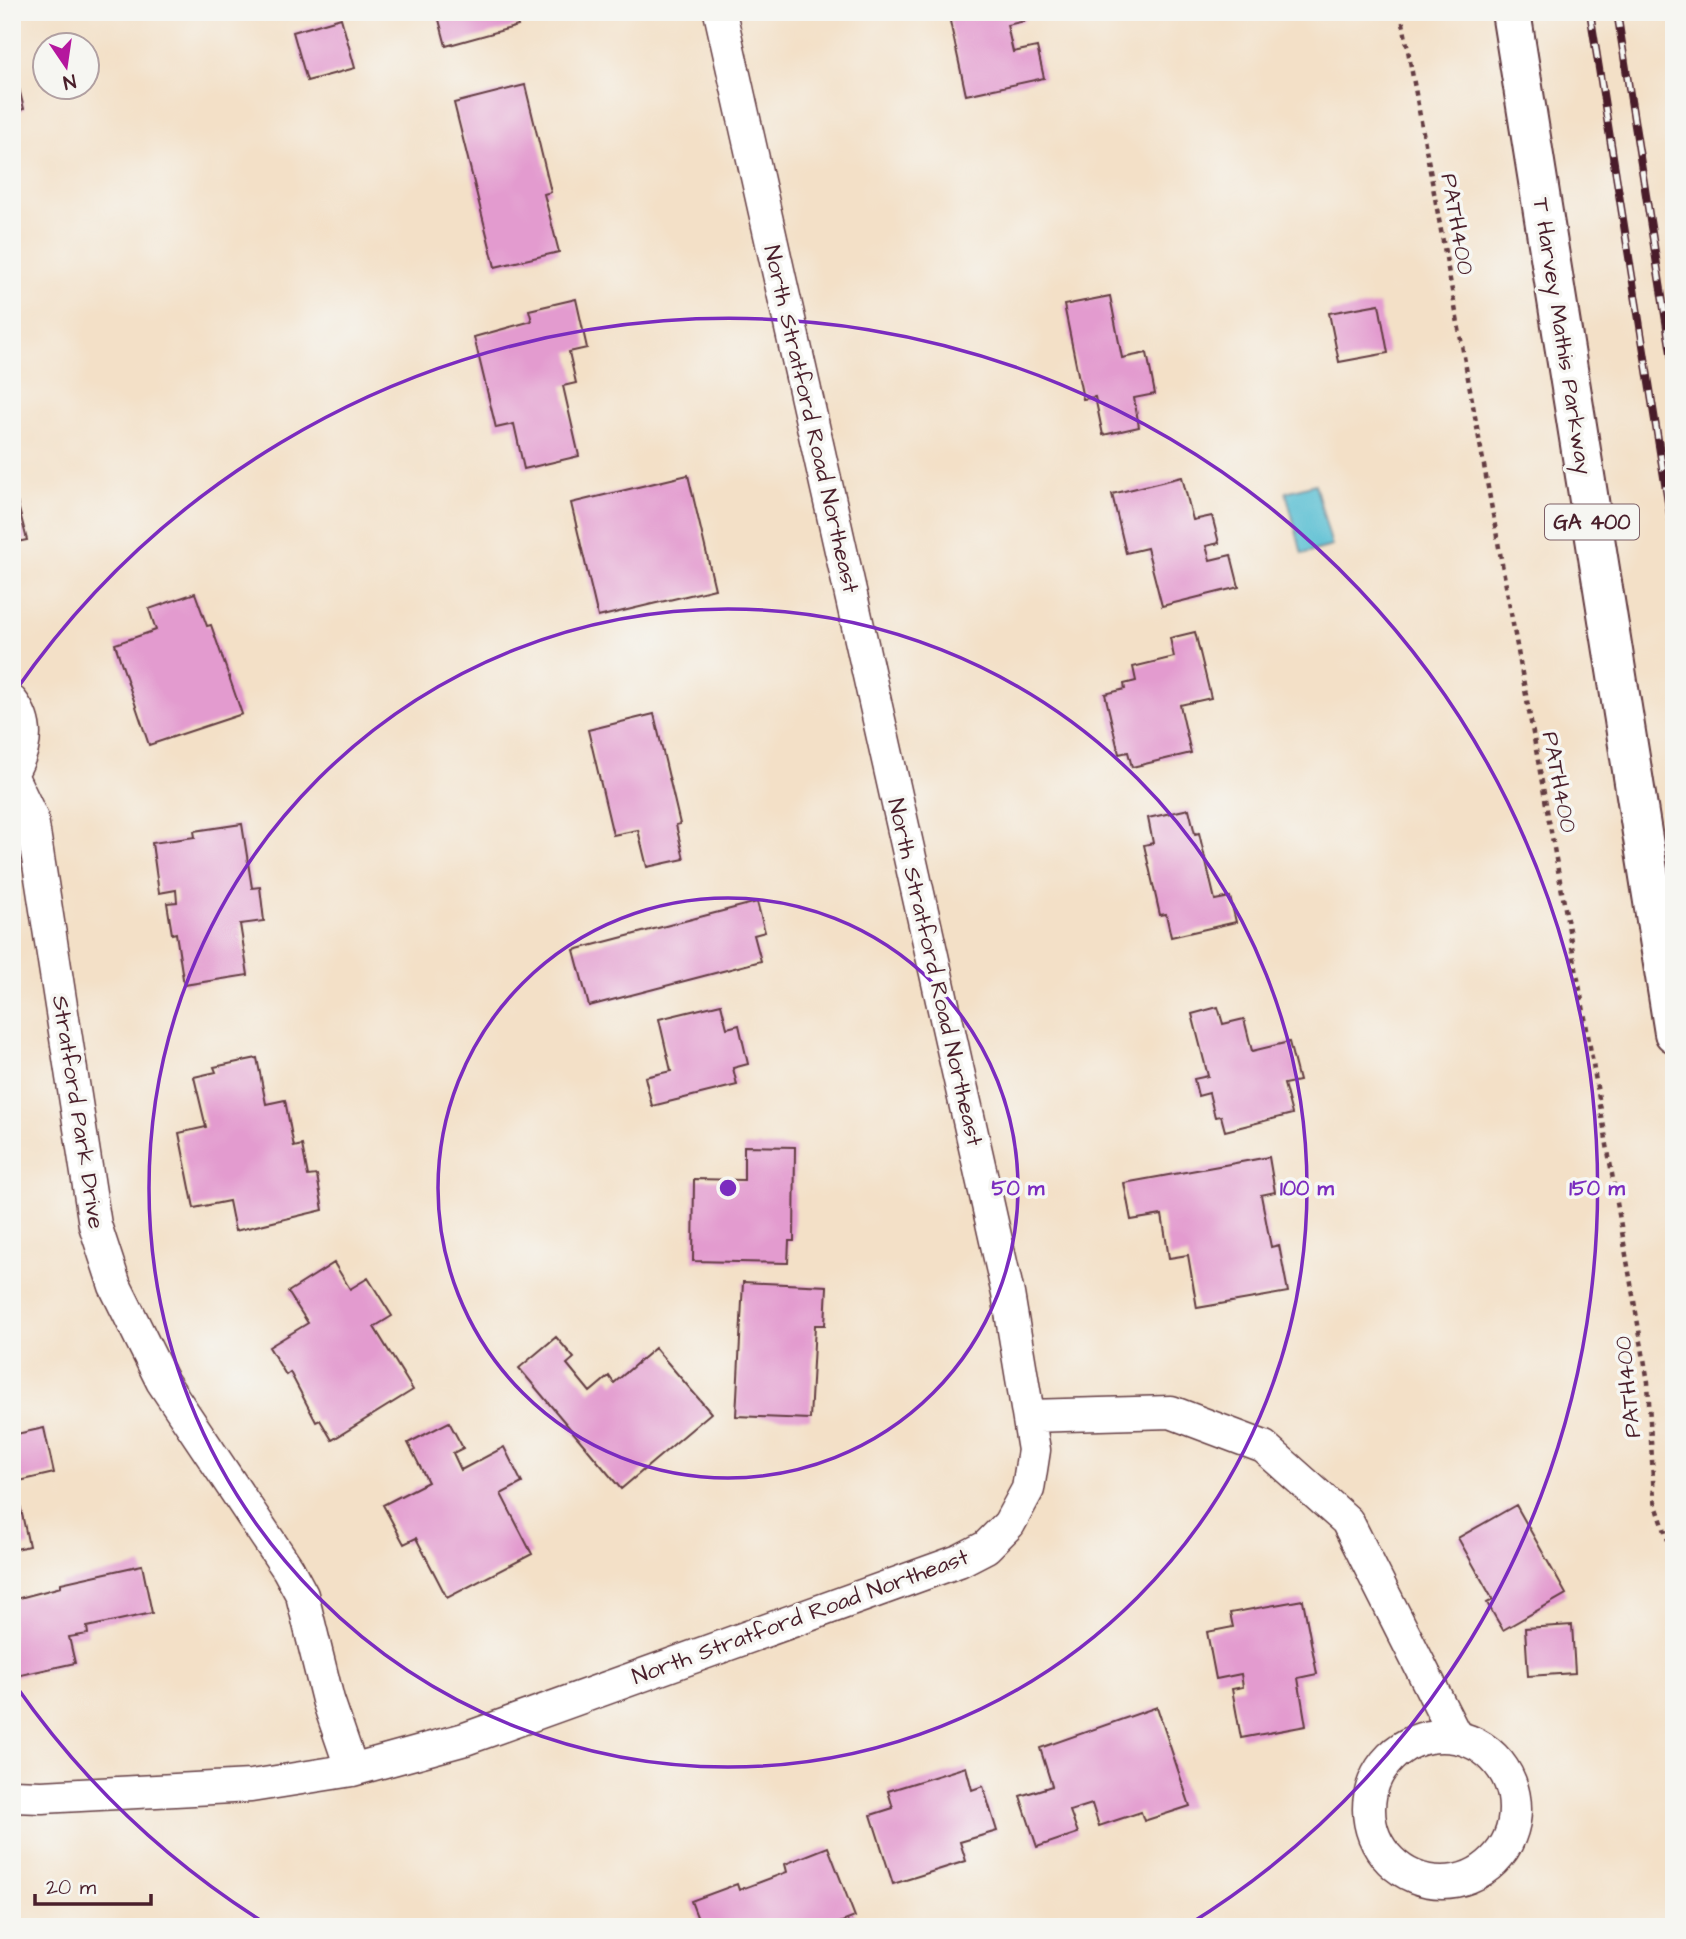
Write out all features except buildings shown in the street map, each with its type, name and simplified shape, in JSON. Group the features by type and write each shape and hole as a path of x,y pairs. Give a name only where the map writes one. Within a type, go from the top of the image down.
{"highway":[{"name":"T Harvey Mathis Parkway","path":"1511,12 1674,1033"}],"street":[{"name":"North Stratford Road Northeast","path":"12,1796 42,1797 251,1786 352,1770 465,1739 959,1561 986,1547 1009,1524 1028,1489 1034,1450 1008,1294 720,12"},
{"name":"Stratford Park Drive","path":"12,702 20,712 25,733 22,755 12,774 32,819 95,1226 115,1286 162,1381 288,1569 302,1595 328,1700 352,1770"},
{"path":"1029,1416 1171,1412 1264,1447 1347,1521 1456,1737 1479,1745 1498,1761 1511,1783 1516,1807 1513,1832 1502,1853 1483,1871 1460,1881 1435,1883 1411,1876 1391,1863 1377,1845 1369,1822 1369,1798 1376,1776 1390,1756 1409,1743 1432,1736 1456,1737"}],"path":[{"name":"PATH400","path":"1401,12 1578,974 1646,1369 1654,1499 1674,1558"}],"water":[{"path":"1315,484 1332,546 1302,554 1286,492"}],"railway":[{"path":"1590,12 1674,540"},
{"path":"1617,12 1674,372"}]}
